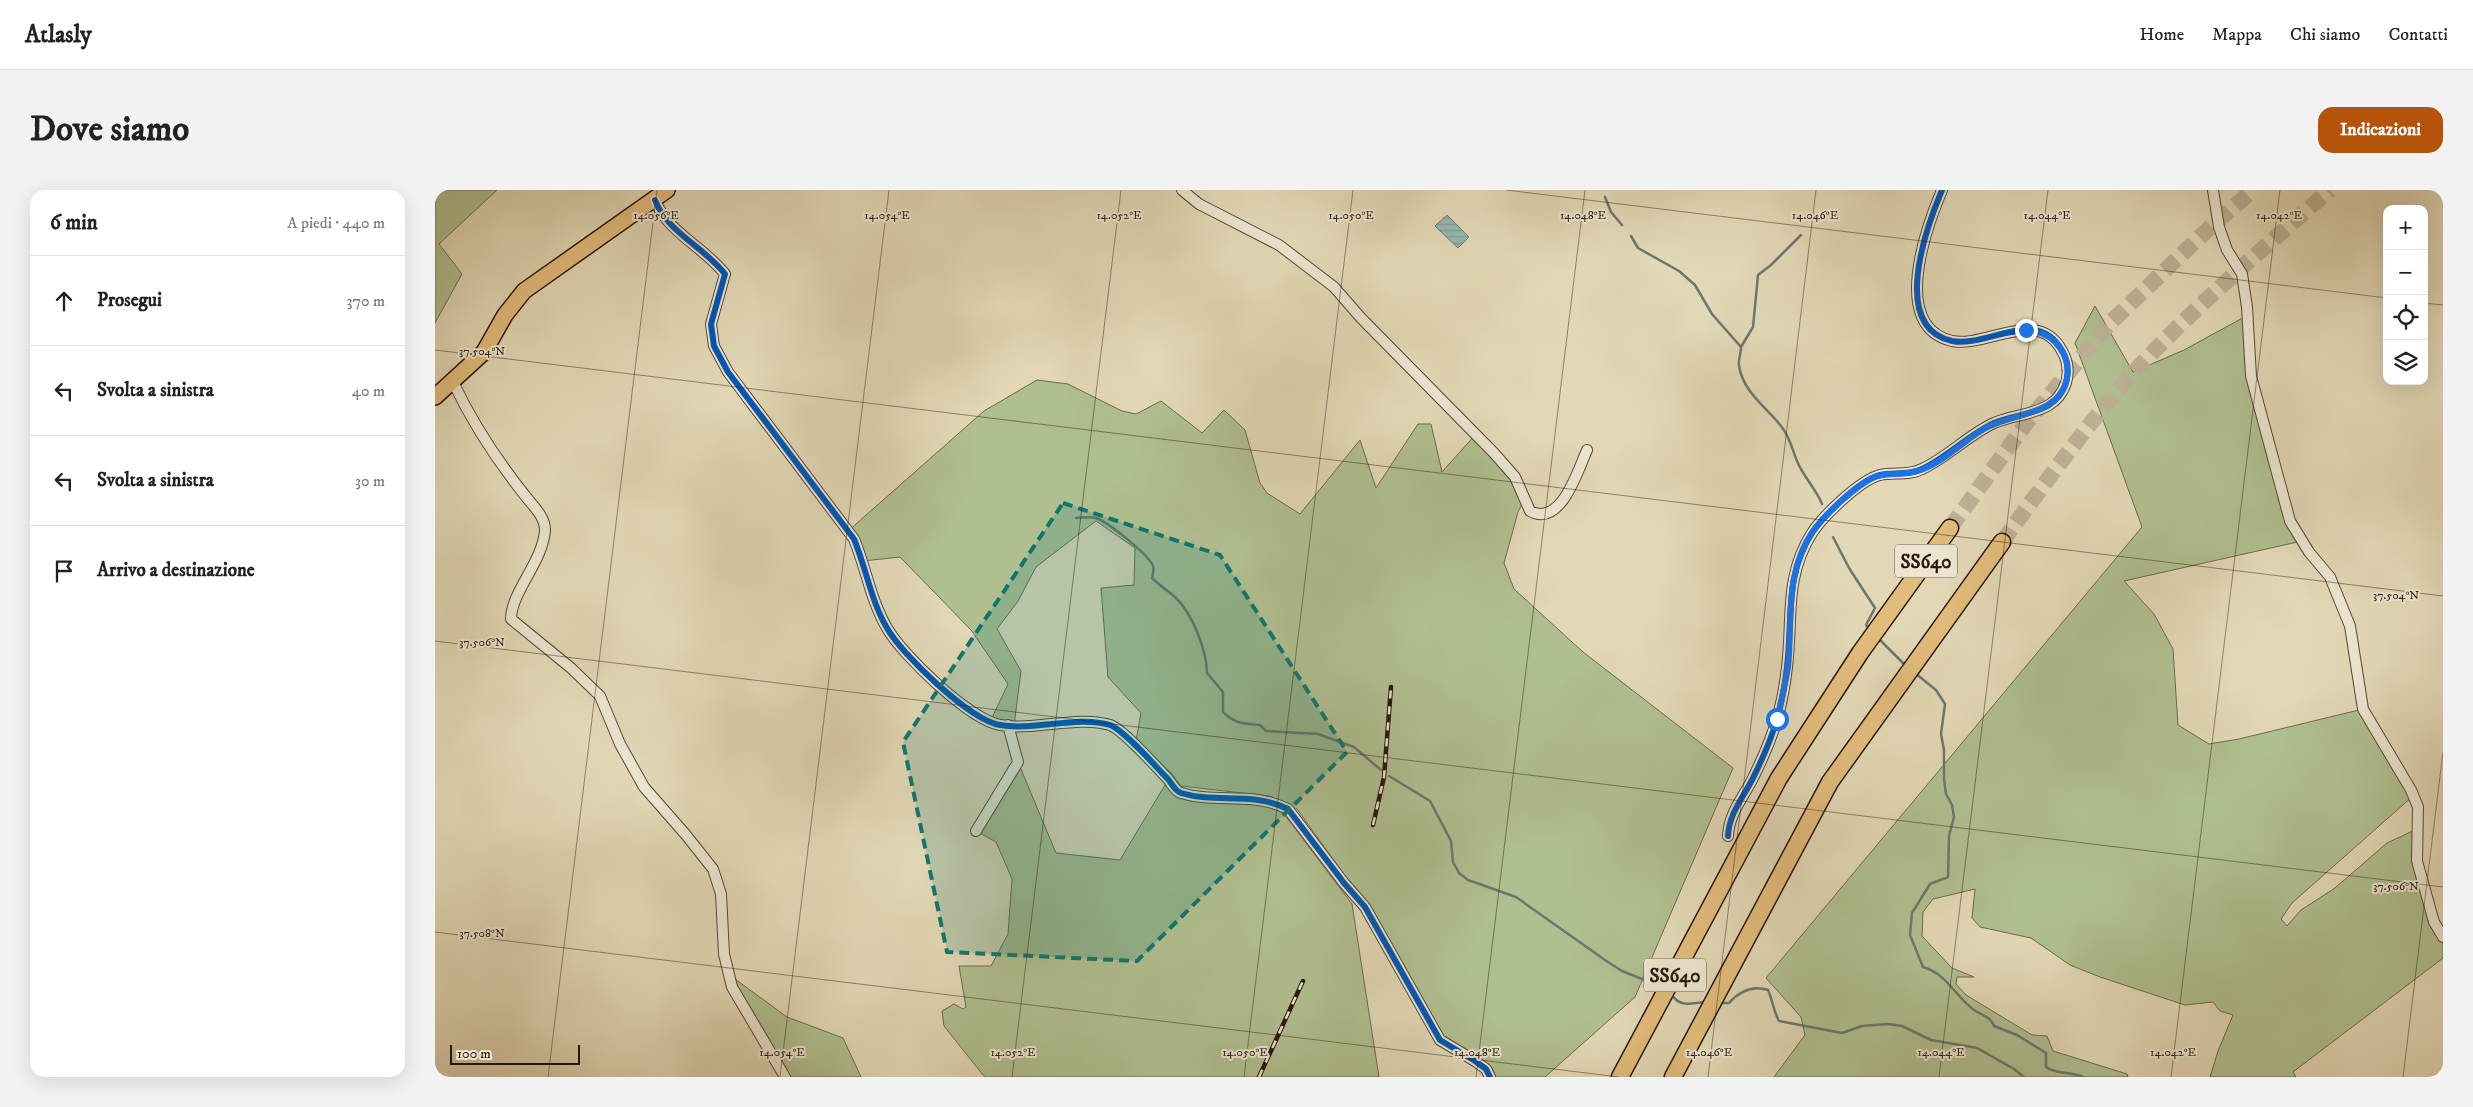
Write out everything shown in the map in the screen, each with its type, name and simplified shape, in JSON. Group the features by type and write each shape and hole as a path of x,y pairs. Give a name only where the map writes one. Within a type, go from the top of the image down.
{"highway":[{"name":"SS640","path":"1620,1077 1779,778 1860,652 1950,528"},
{"name":"SS640","path":"1673,1077 1830,782 1962,601 2002,542"}],"main road":[{"path":"435,398 485,352 505,315 524,291 667,190"}],"street":[{"path":"1182,190 1199,204 1279,245 1334,287 1361,318 1494,453 1515,477 1530,511 1545,513 1560,505 1587,450"},
{"path":"1728,836 1730,820 1764,755 1777,719 1788,666 1791,585 1799,559 1813,532 1831,512 1873,478 1919,471 1994,423 2045,407 2056,399 2066,384 2068,371 2063,352 2045,334 2033,330 2017,330 1976,340 1953,341 1932,330 1922,318 1916,296 1918,274 1942,190"},
{"path":"2213,190 2219,227 2224,242 2241,274 2247,307 2251,376 2290,521 2309,552 2330,577 2350,626 2363,709 2411,790 2417,807 2417,861 2434,922 2443,937"},
{"path":"655,200 664,219 715,261 725,274 711,324 714,346 728,372 854,539 887,629 912,659 961,705 982,719 1004,725 1040,727 1088,722 1111,726 1132,742 1178,792 1190,795 1257,798 1275,802 1288,809 1344,883 1365,907 1388,952 1440,1040 1486,1069 1490,1077"},
{"path":"453,382 467,413 503,468 541,516 545,530 531,574 511,609 511,619 571,668 600,696 620,744 644,787 713,869 721,894 724,954 732,987 785,1077"},
{"path":"976,831 1018,762 1004,725"}],"highlighted area":[{"path":"1063,503 1220,555 1347,752 1137,961 947,952 903,742"}],"green space":[{"path":"435,190 497,190 439,244 462,274 435,323"},
{"path":"2095,306 2133,372 2184,350 2248,315 2251,376 2277,475 2302,541 2124,581 2154,614 2173,649 2178,725 2209,744 2239,739 2363,709 2413,796 2292,903 2281,919 2287,926 2301,910 2335,888 2387,843 2417,829 2417,861 2443,937 2443,958 2293,1072 2296,1077 2210,1077 2218,1051 2233,1015 2220,1011 2213,1002 2185,1005 2100,977 2070,965 2031,938 1980,927 1972,918 1975,889 1933,899 1923,912 1922,936 1952,968 1974,977 1957,977 1956,984 1966,995 2032,1035 2047,1036 2053,1051 2127,1074 2128,1077 1774,1077 1805,1035 1801,1017 1766,978 2142,527 2075,343"},
{"path":"1037,380 1068,384 1122,411 1136,414 1161,401 1202,433 1224,410 1245,430 1260,483 1267,493 1300,514 1360,440 1376,488 1418,424 1431,424 1442,472 1476,434 1494,453 1524,500 1518,512 1504,563 1514,589 1583,652 1733,768 1635,997 1545,1077 1496,1077 1492,1068 1442,1035 1402,963 1392,949 1373,910 1343,873 1297,809 1269,796 1181,786 1171,773 1136,741 1141,713 1108,677 1101,588 1134,585 1135,548 1096,521 1036,567 1018,601 997,629 1021,671 1014,726 990,722 1008,684 971,630 900,557 863,561 848,531 984,411"},
{"path":"1018,762 1056,853 1120,860 1165,785 1178,795 1271,806 1284,814 1352,904 1379,1077 986,1077 983,1075 944,1026 942,1011 954,1004 963,1009 966,1007 959,966 991,966 1008,934 1012,879 996,842 976,831"},
{"path":"728,974 787,1017 843,1038 861,1077 785,1077"}],"water":[{"path":"1447,215 1469,237 1458,248 1435,226"}],"waterway":[{"path":"1605,197 1611,212 1622,225"},
{"path":"1741,347 1753,327 1758,275 1771,265 1801,235"},
{"path":"1631,236 1638,248 1679,271 1695,285 1712,314 1741,347 1739,366 1745,384 1784,430 1800,467 1822,504"},
{"path":"1076,518 1091,517 1102,521 1127,539 1150,561 1153,566 1152,578 1182,605 1198,633 1207,673 1223,692 1223,712 1240,723 1260,725 1266,731 1318,734 1354,747 1381,770"},
{"path":"1833,537 1849,568 1875,608 1866,625 1870,630"},
{"path":"1879,639 1905,665"},
{"path":"1915,673 1936,690 1945,704 1941,734 1944,750 1944,779 1946,794 1952,805 1954,817 1949,836 1948,877 1930,884 1912,913 1910,935 1923,967 1945,980 1967,1004 1988,1018 1994,1026 2017,1035 2046,1053 2046,1067 2054,1071 2083,1077"},
{"path":"1389,776 1430,801 1451,841 1453,862 1459,873 1468,880 1516,897 1622,971 1662,987"},
{"path":"1720,1003 1729,1003 1737,995 1747,990 1757,988 1768,990 1779,1021 1842,1033 1862,1026 1888,1024 1902,1026 1931,1040 1977,1048 2014,1069 2024,1077"},
{"path":"1672,995 1679,1002 1683,1003 1707,1002"}],"tunnel":[{"path":"1950,528 2027,422 2110,323 2204,233 2253,190"},
{"path":"2002,542 2090,424 2148,357 2214,292 2330,190"}],"railway":[{"path":"1373,825 1384,777 1391,687"},
{"path":"1259,1077 1303,981"}],"cycle path":[{"path":"1728,836 1733,814 1759,765 1777,719 1782,700 1789,649 1793,582 1803,549 1817,526 1833,508 1872,478 1885,474 1907,473 1922,469 1994,423 2036,411 2049,405 2059,396 2066,383 2066,359 2052,338 2040,331 2026,330 1966,342 1952,341 1933,332 1922,317 1917,297 1918,274 1928,228 1942,190"},
{"path":"655,200 668,221 725,274 711,324 714,346 728,372 854,539 881,618 895,640 921,669 955,699 987,721 1013,726 1070,722 1098,722 1110,725 1131,741 1168,779 1175,789 1181,793 1208,798 1261,800 1288,809 1344,883 1365,907 1440,1040 1486,1069 1490,1077"}],"route":[{"path":"1777,719 1788,666 1791,585 1799,559 1813,532 1823,519 1873,478 1881,475 1908,474 1919,471 1994,423 2039,410 2051,404 2060,395 2066,384 2068,371 2066,358 2060,347 2051,338 2033,330 2026,330"}]}
